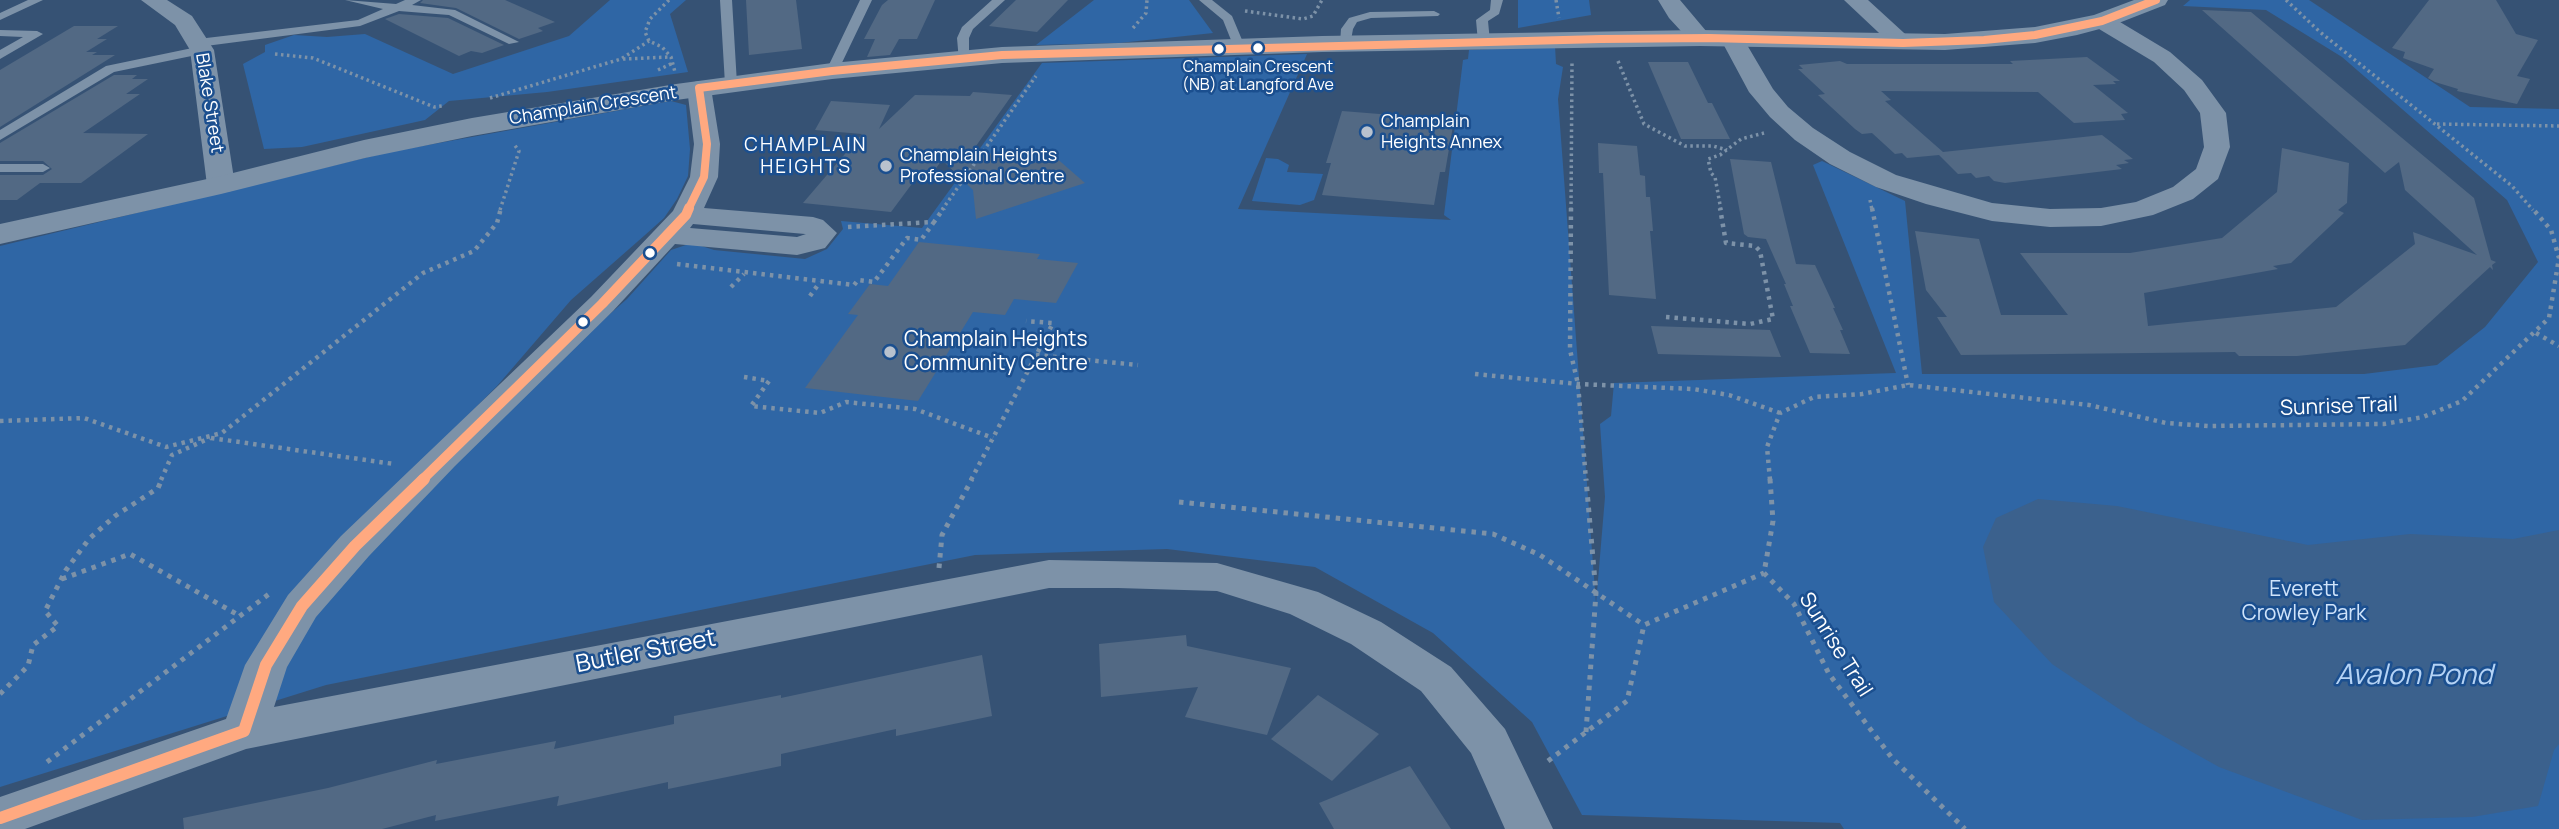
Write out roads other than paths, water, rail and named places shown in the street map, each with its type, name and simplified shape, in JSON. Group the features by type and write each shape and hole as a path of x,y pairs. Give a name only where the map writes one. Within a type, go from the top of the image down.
{"street":[{"name":"Blake Street","path":"152,0 184,21 200,46 221,185"},
{"path":"1669,0 1700,38"},
{"path":"1855,0 1903,43"},
{"name":"Champlain Crescent","path":"0,234 221,185 364,149 702,84 963,58 1239,47 1700,38 1903,43 2022,36 2102,21 2156,0"},
{"path":"1732,38 1762,92 1779,112 1804,134 1840,158 1886,181 1936,198 1992,212 2050,218 2101,217 2143,209 2182,193 2208,173 2217,147 2213,113 2193,85 2162,57 2102,21"},
{"path":"244,731 266,665 302,606 355,546 602,304 677,225 704,177 707,144 702,84"},
{"name":"Butler Street","path":"0,818 244,731 1049,575 1217,577 1304,603 1366,633 1436,679 1489,742 1529,829"}],"lane":[{"path":"0,17 37,0"},
{"path":"351,0 399,8 451,12 513,42"},
{"path":"0,136 110,69 200,46 360,23 415,0"},
{"path":"702,84 726,0"},
{"path":"832,71 866,0"},
{"path":"963,58 963,38 968,27 999,0"},
{"path":"1205,0 1228,18 1239,47"},
{"path":"1484,42 1482,20 1495,12 1497,0"},
{"path":"1346,44 1347,29 1353,20 1370,15 1434,14"},
{"path":"0,33 37,34 0,55"},
{"path":"0,168 43,168"}],"water":[{"name":"Avalon Pond","path":"2038,499 2117,506 2308,545 2410,534 2513,539 2559,530 2559,744 2554,750 2538,806 2472,817 2362,820 2219,767 2137,721 2052,664 1994,602 1983,547 1996,518"}],"place":[{"name":"Champlain Crescent (NB) at Langford Ave","path":"1258,48"},
{"name":"Champlain Heights Annex","path":"1367,132"},
{"name":"Champlain Heights Professional Centre","path":"886,166"},
{"name":"Champlain Heights Community Centre","path":"890,352"}],"district":[{"name":"CHAMPLAIN HEIGHTS","path":"806,157"}],"park label":[{"name":"Everett Crowley Park","path":"2304,602"}]}
